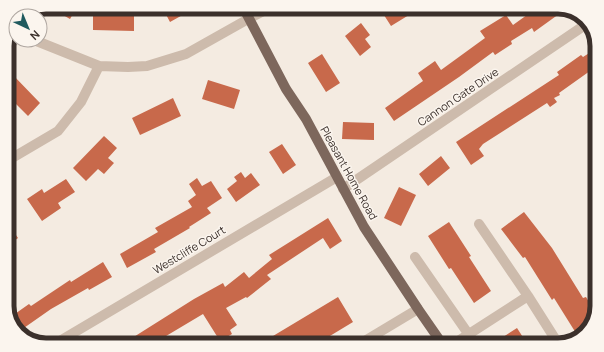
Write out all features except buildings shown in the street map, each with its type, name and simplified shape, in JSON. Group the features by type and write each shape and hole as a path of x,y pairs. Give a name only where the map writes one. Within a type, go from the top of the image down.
{"main road":[{"name":"Pleasant Home Road","path":"247,14 286,89 306,119 364,227 438,338"}],"street":[{"path":"48,46 99,66 147,66 186,54 258,14"},
{"name":"Cannon Gate Drive","path":"343,189 583,26"},
{"path":"14,157 58,131 81,102 99,66"},
{"name":"Westcliffe Court","path":"66,338 337,176"},
{"path":"479,224 555,338"},
{"path":"415,257 471,338"},
{"path":"462,338 528,296"},
{"path":"370,338 418,309"}]}
